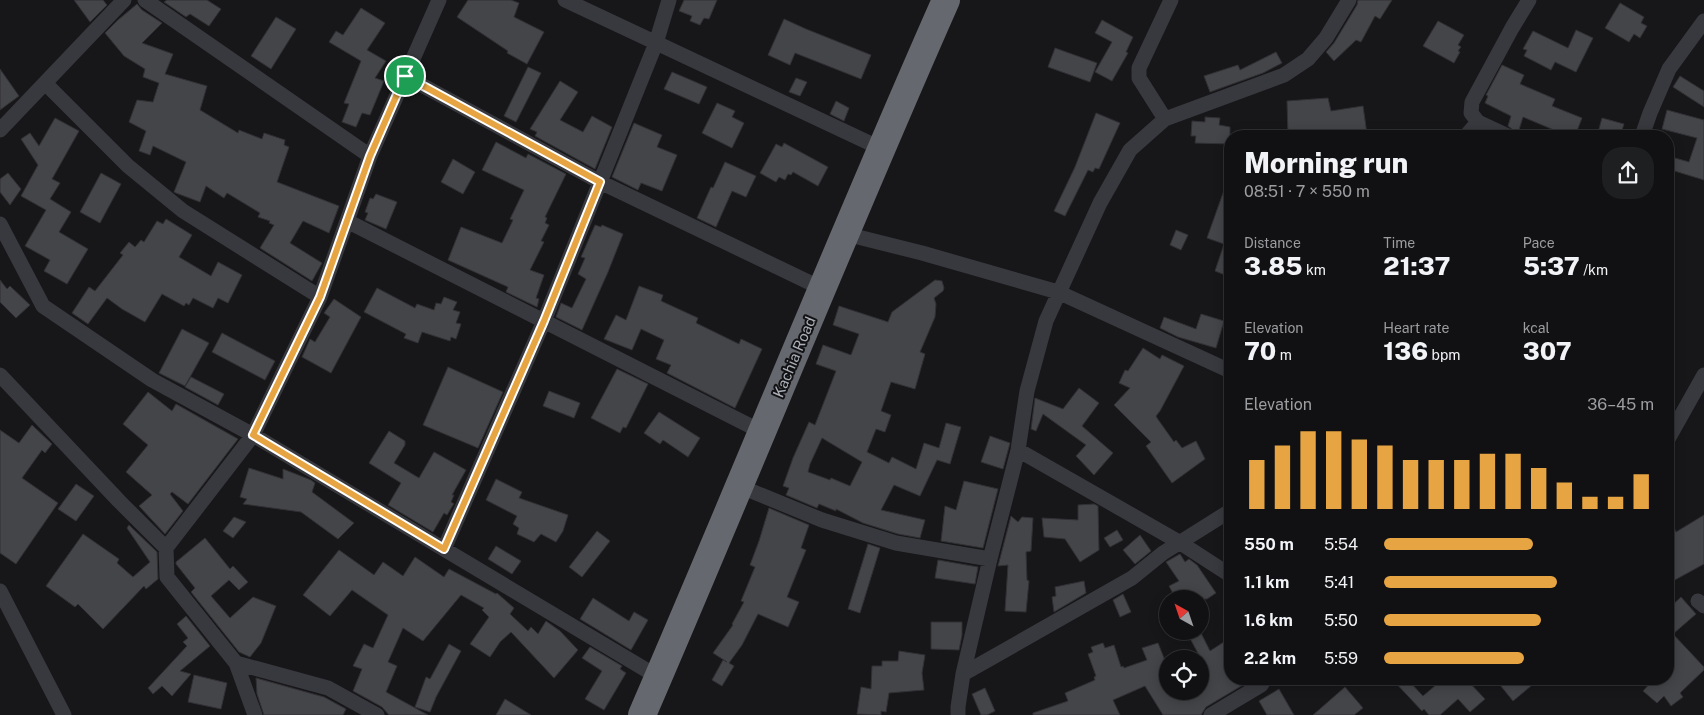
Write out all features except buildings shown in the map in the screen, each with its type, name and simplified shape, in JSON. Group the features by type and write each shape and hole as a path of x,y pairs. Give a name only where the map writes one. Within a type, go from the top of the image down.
{"highway":[{"name":"Kachia Road","path":"642,715 823,289 880,148 946,0"}],"street":[{"path":"0,130 124,0"},
{"path":"145,0 370,156"},
{"path":"255,715 236,663 167,577 166,548 253,435 320,297 370,156 439,0"},
{"path":"565,0 880,148"},
{"path":"444,549 544,321 656,42 669,0"},
{"path":"1165,119 1139,78 1139,68 1171,0"},
{"path":"958,715 963,674 1018,450 1027,391 1046,321 1100,203 1130,150 1165,119 1284,76 1308,59 1326,38 1349,0"},
{"path":"1495,130 1478,122 1470,113 1472,102 1529,0"},
{"path":"1644,130 1669,69 1704,21"},
{"path":"405,76 600,182 823,289"},
{"path":"45,83 128,166 183,211 320,297"},
{"path":"1471,130 1478,122"},
{"path":"347,221 762,432"},
{"path":"0,224 43,306 152,380 253,435 658,677"},
{"path":"846,234 922,252 1058,292 1224,367"},
{"path":"0,375 166,548"},
{"path":"1674,428 1704,375"},
{"path":"1018,450 1179,542 1224,571"},
{"path":"739,486 822,520 896,543 990,559"},
{"path":"963,674 1132,578 1179,542 1224,515"},
{"path":"0,594 64,715"},
{"path":"236,663 328,688 377,715"},
{"path":"1211,715 1260,685"}],"route":[{"path":"405,76 600,182 544,321 444,549 253,435 320,297 370,156 405,76"}]}
